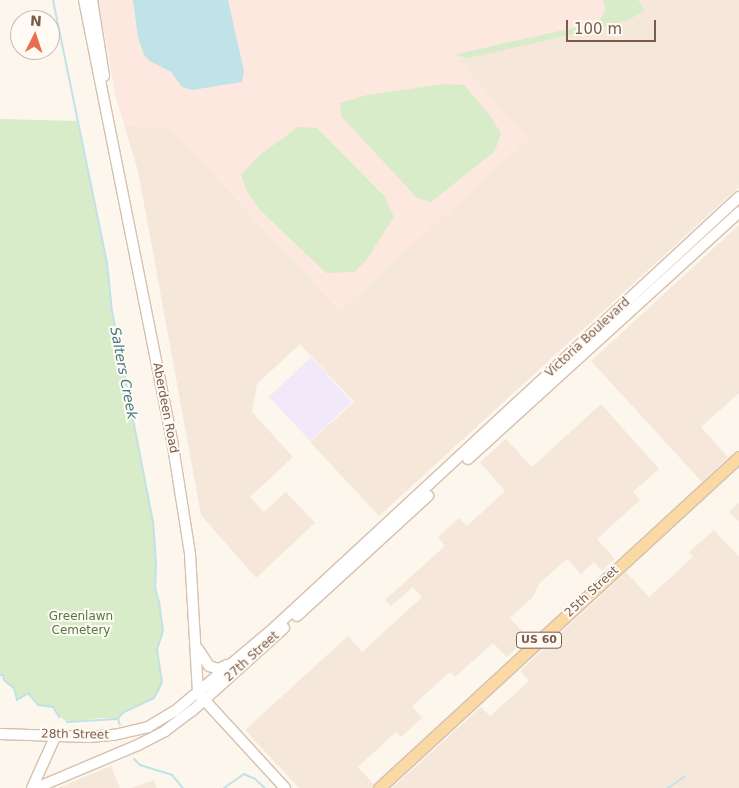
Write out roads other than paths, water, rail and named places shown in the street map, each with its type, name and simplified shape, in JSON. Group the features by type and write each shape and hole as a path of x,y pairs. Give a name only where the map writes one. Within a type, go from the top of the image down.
{"main road":[{"name":"Aberdeen Road","path":"84,0 177,467 190,554 201,697"},
{"name":"Aberdeen Road","path":"92,0 102,48 108,116"},
{"name":"Victoria Boulevard","path":"438,482 739,197"},
{"name":"Victoria Boulevard","path":"438,482 739,212"},
{"name":"25th Street","path":"379,788 739,457"},
{"name":"27th Street","path":"36,788 155,737 184,718 230,664 275,627 438,482"},
{"name":"27th Street","path":"201,697 438,482"},
{"path":"196,645 204,661 212,668 219,669 230,664"},
{"path":"201,697 285,788"},
{"name":"28th Street","path":"0,734 89,737 134,731 166,717 201,697"},
{"path":"32,788 56,735"}],"water":[{"path":"133,0 228,0 244,71 242,82 192,90 182,87 171,72 150,61 144,55 138,37"}],"waterway":[{"name":"Salters Creek","path":"53,0 107,263 112,311 153,521 156,563 155,588 163,630 157,650 162,682 154,698 122,713 118,719 120,725"},
{"path":"0,675 3,675 4,680 14,688 17,700 28,693 38,705 53,707 59,717"},
{"path":"67,722 117,719"},
{"name":"Salters Creek","path":"134,759 140,765 172,775 183,788"},
{"name":"Salters Creek","path":"224,788 244,774 255,779 265,788"},
{"path":"668,788 685,776"}],"park label":[{"name":"Greenlawn Cemetery","path":"81,624"}]}
